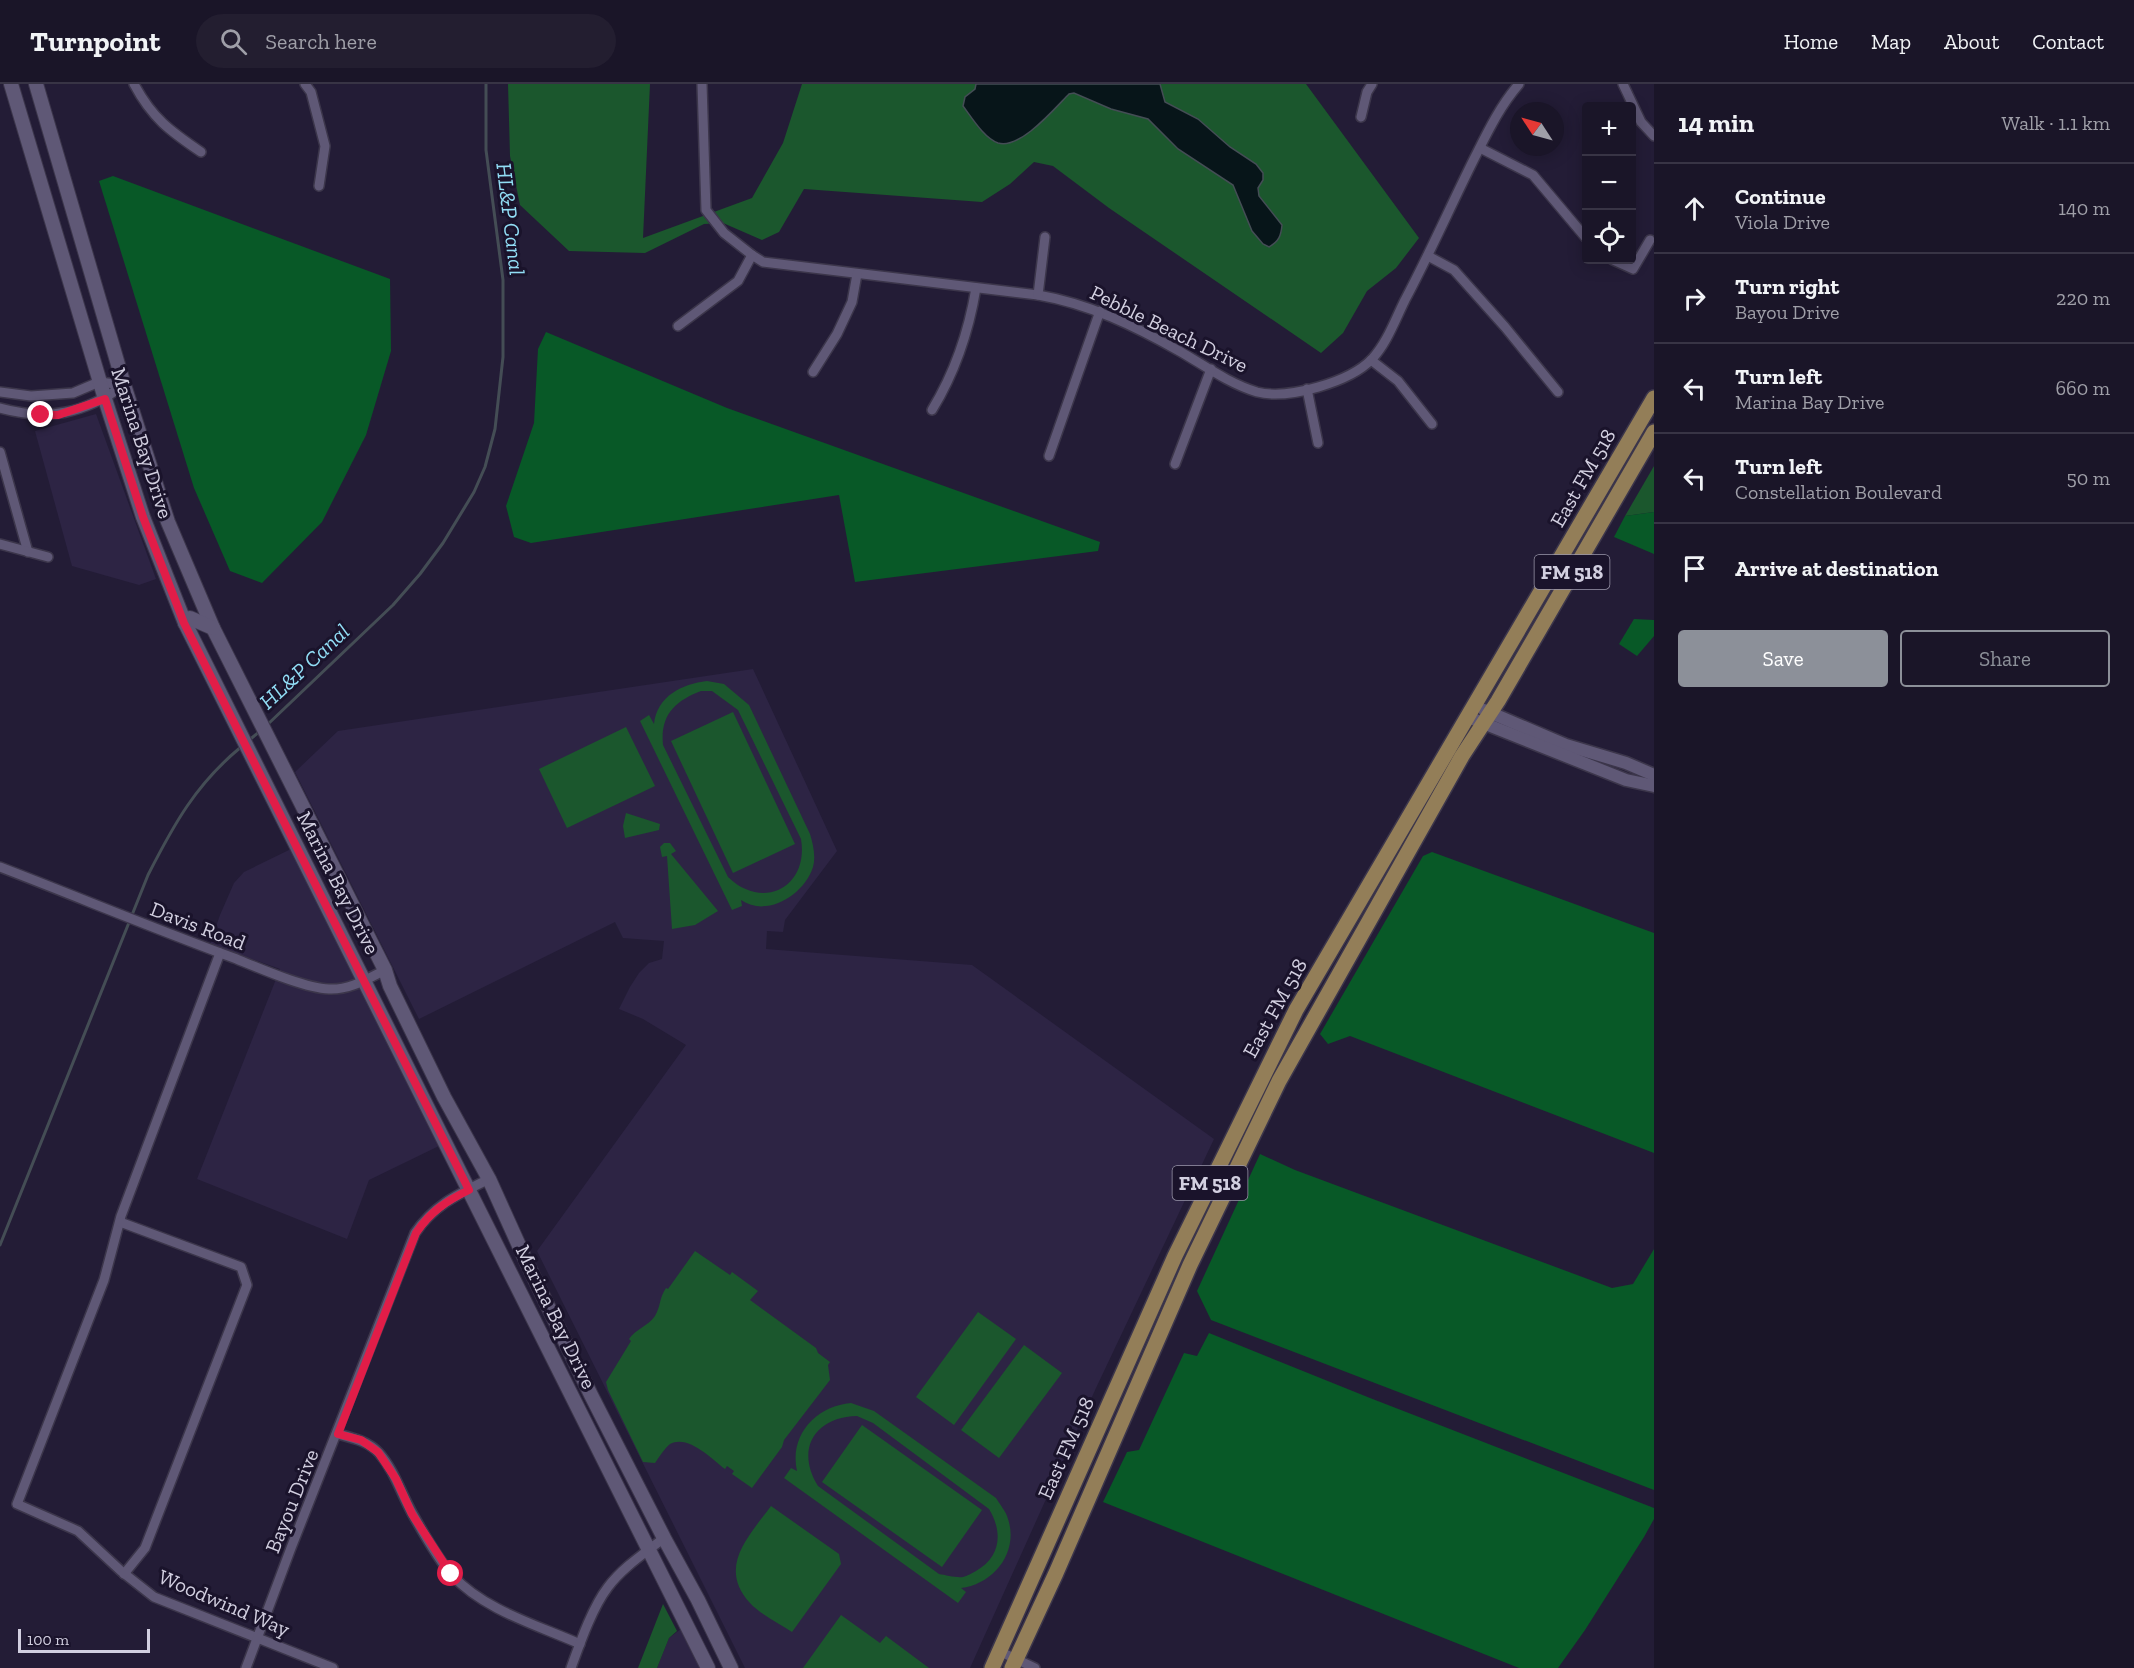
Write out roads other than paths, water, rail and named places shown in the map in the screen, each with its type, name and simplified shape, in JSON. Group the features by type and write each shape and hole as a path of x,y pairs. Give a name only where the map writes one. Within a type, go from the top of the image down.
{"main road":[{"name":"Marina Bay Drive","path":"11,84 99,382 143,517 184,623 708,1668"},
{"name":"Marina Bay Drive","path":"36,84 124,385 168,522 213,628 385,970 444,1097 489,1179 591,1395 731,1668"},
{"name":"East FM 518","path":"992,1668 1175,1256 1296,1010 1654,398"},
{"name":"East FM 518","path":"1014,1664 1190,1265 1279,1081 1462,756 1487,718 1654,432"},
{"path":"1559,562 1573,570"},
{"path":"184,623 190,618 213,628"},
{"path":"287,831 309,819"},
{"path":"1380,865 1396,875"},
{"path":"1296,1010 1313,1019"},
{"path":"405,1060 422,1052"},
{"path":"424,1102 444,1097"},
{"path":"1220,1163 1235,1172"},
{"path":"1175,1256 1190,1265"},
{"path":"514,1280 531,1271"},
{"path":"1118,1383 1136,1388"},
{"path":"574,1402 591,1395"},
{"path":"1037,1565 1056,1573"}],"street":[{"path":"134,84 154,116 201,152"},
{"path":"305,84 311,92 325,146 319,186"},
{"name":"Pebble Beach Drive","path":"702,84 706,210 724,233 763,262 1066,300 1100,311 1258,392 1282,393 1322,387 1346,378 1371,360 1382,345 1428,256 1502,105 1520,84"},
{"path":"1360,117 1367,92 1372,84"},
{"path":"1623,84 1641,122 1654,136"},
{"path":"1480,148 1533,175 1582,232"},
{"path":"1038,295 1045,237"},
{"path":"1636,264 1650,240"},
{"path":"678,326 738,281 752,255"},
{"path":"1428,256 1454,270 1505,327 1558,392"},
{"path":"1622,264 1633,269 1636,264"},
{"path":"813,372 837,334 852,302 857,274"},
{"path":"932,410 943,392 971,317 976,288"},
{"path":"1049,456 1100,311"},
{"path":"1371,360 1398,381 1432,424"},
{"path":"1176,464 1210,369"},
{"path":"0,392 31,396 73,393 99,382 124,385"},
{"path":"0,408 24,415 58,415 105,399 124,385"},
{"path":"1307,389 1318,443"},
{"path":"0,452 28,552"},
{"path":"0,544 48,557"},
{"path":"1471,711 1626,780 1654,786"},
{"path":"1487,718 1626,763 1654,775"},
{"name":"Davis Road","path":"0,867 157,930 283,977 326,989 351,986 385,970"},
{"path":"124,1574 145,1548 247,1285 241,1267 120,1222 220,953"},
{"name":"Bayou Drive","path":"246,1668 416,1233 425,1218 439,1205 489,1179"},
{"name":"Woodwind Way","path":"120,1222 104,1280 17,1504 78,1532 124,1574 154,1597 333,1668"},
{"path":"338,1434 361,1440 378,1452 396,1479 412,1514 451,1574 469,1590 499,1609 580,1644"},
{"path":"571,1668 607,1588 625,1569 664,1538"},
{"path":"999,1651 1014,1664 1035,1668"}],"waterway":[{"name":"HL&P Canal","path":"267,725 393,605 420,574 443,543 474,492 485,467 495,429 503,357 503,280 486,150 486,84"},
{"name":"HL&P Canal","path":"248,741 259,732"},
{"name":"HL&P Canal","path":"0,1245 148,875 187,806 211,775 241,747"}]}
